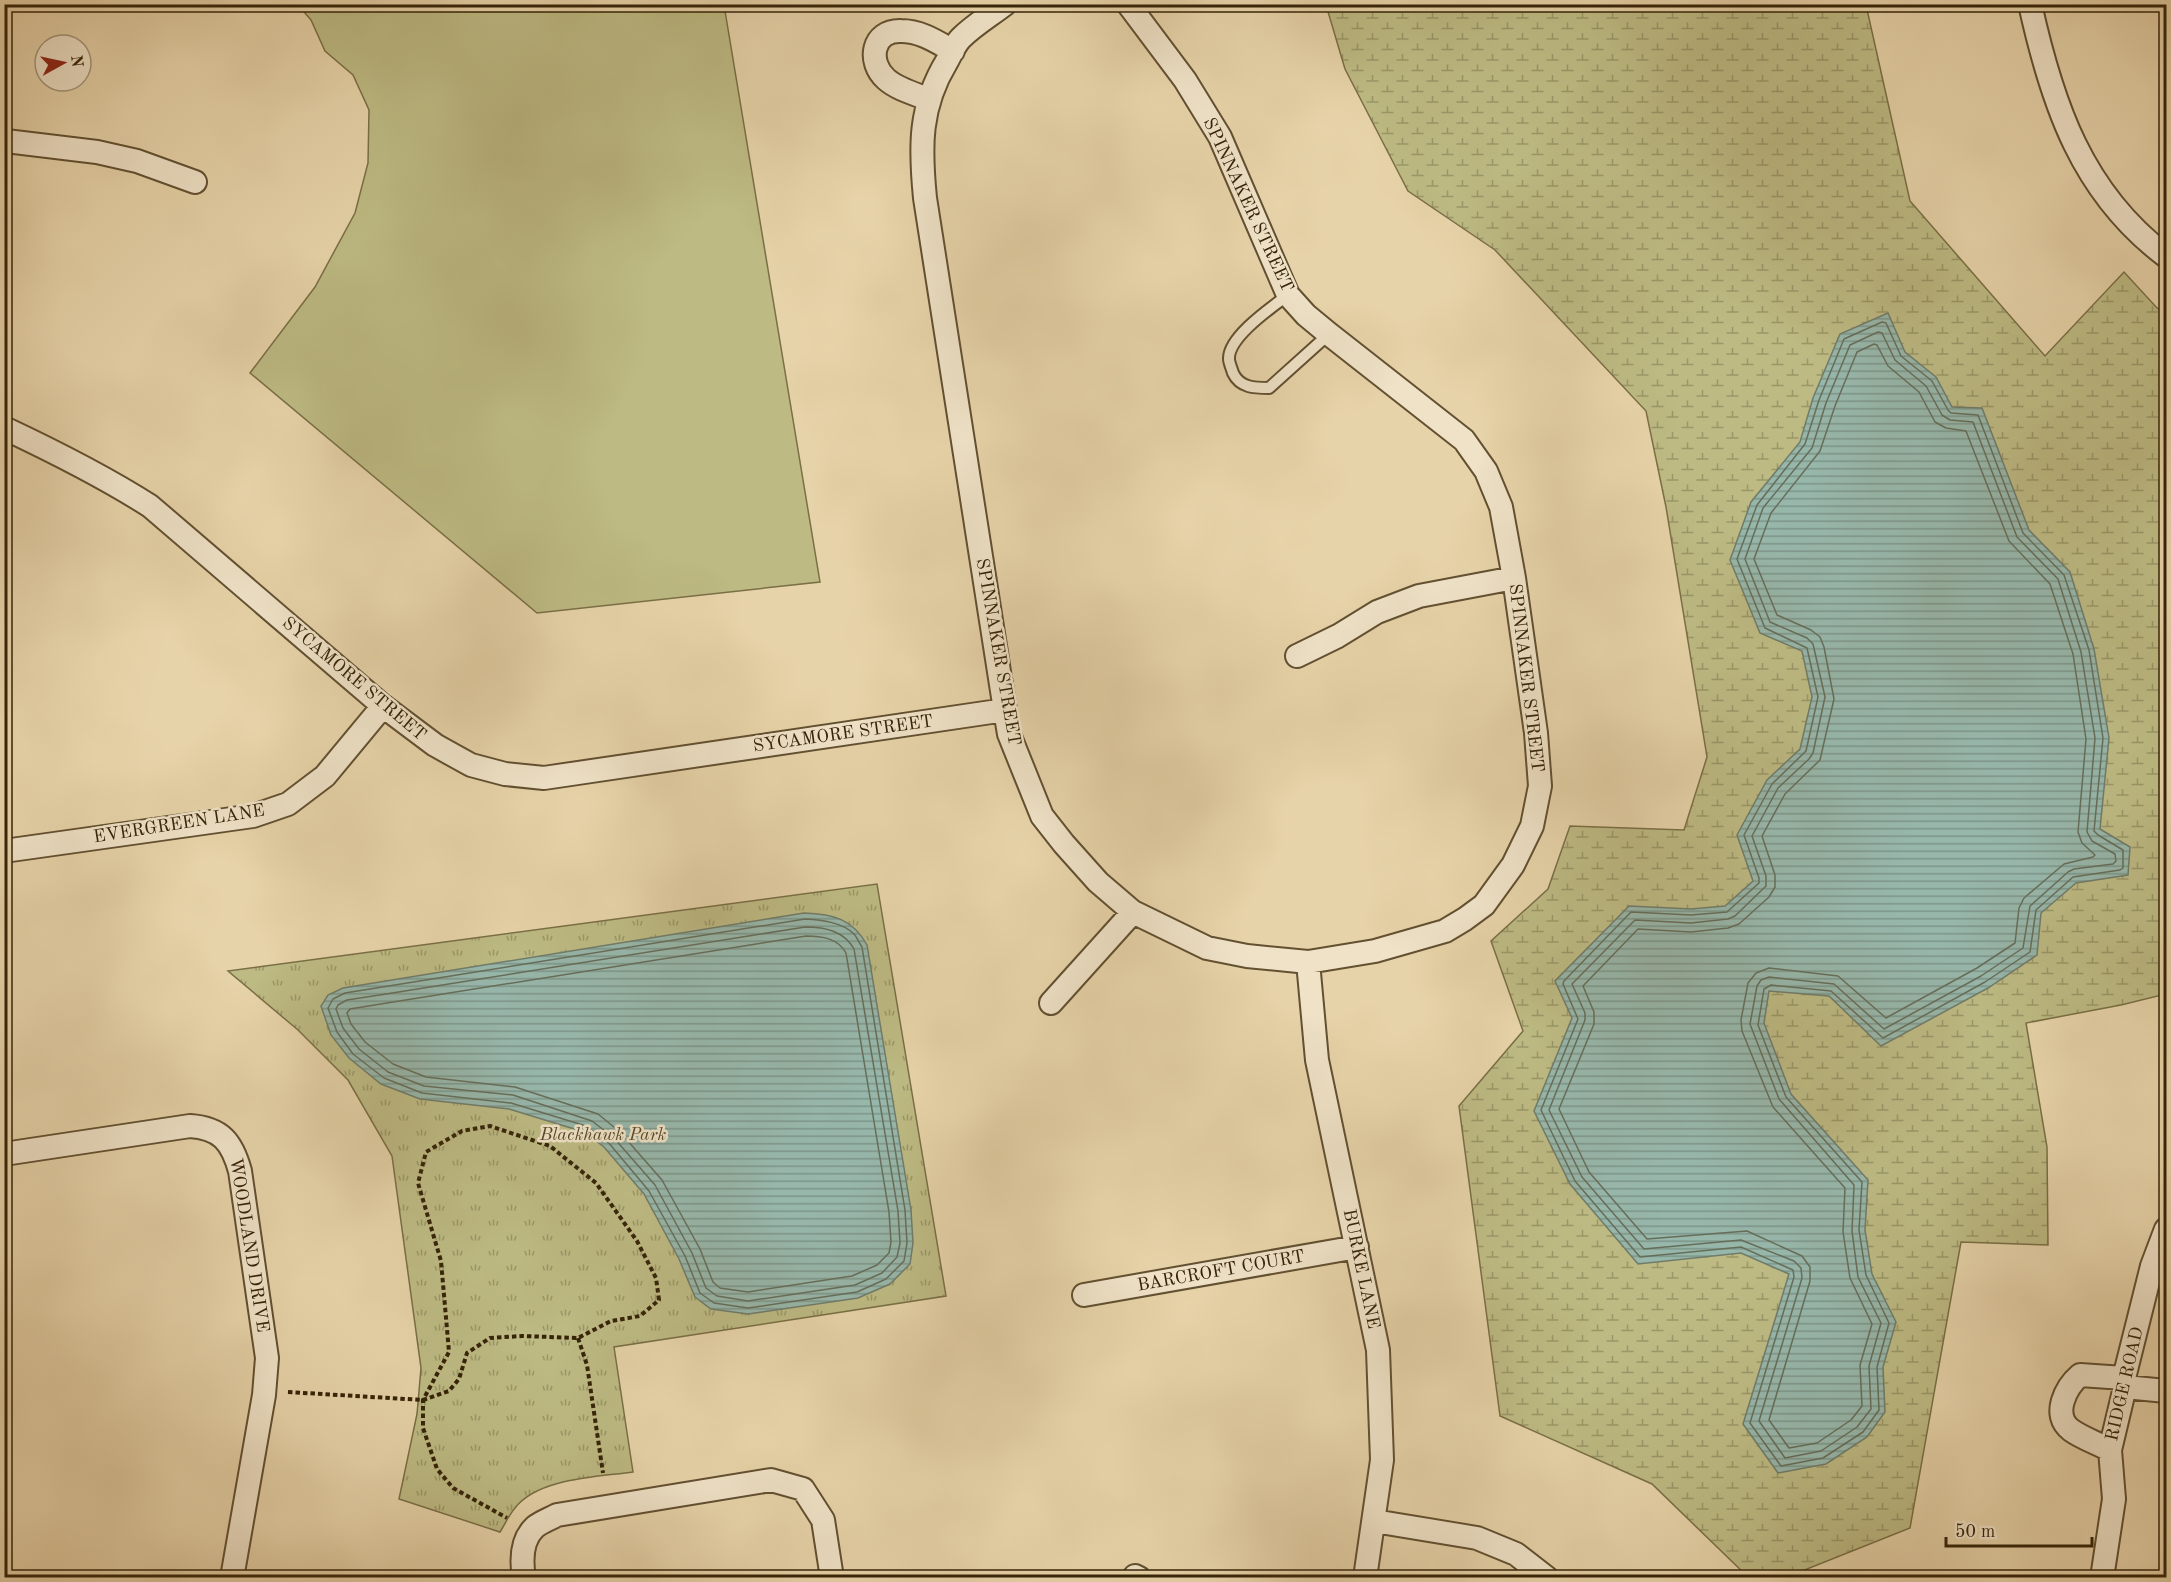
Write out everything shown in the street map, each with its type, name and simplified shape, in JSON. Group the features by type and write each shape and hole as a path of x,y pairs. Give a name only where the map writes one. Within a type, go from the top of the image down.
{"street":[{"name":"SPINNAKER STREET","path":"1005,4 960,39 939,75 928,99 923,125 922,163 1009,734 1042,816 1098,882 1133,912 1206,948 1247,956 1308,963 1376,951 1445,931 1484,904 1513,865 1532,826 1540,786 1536,734 1514,578 1501,507 1486,471 1464,440 1306,315 1288,294 1220,137 1185,80 1128,4"},
{"path":"2030,4 2042,56 2058,107 2080,157 2111,202 2133,227 2166,256"},
{"path":"928,99 897,86 878,72 874,62 876,44 882,36 891,32 914,32 931,38 953,51"},
{"path":"5,137 137,161 195,182"},
{"name":"SYCAMORE STREET","path":"4,428 83,466 150,506 383,706 435,745 471,765 505,774 544,778 1005,710"},
{"path":"1297,656 1338,636 1377,612 1419,596 1514,578"},
{"name":"EVERGREEN LANE","path":"4,851 253,816 288,804 325,776 383,706"},
{"path":"1051,1003 1133,912"},
{"name":"BURKE LANE","path":"1308,963 1317,1060 1378,1350 1382,1460 1365,1578"},
{"name":"WOODLAND DRIVE","path":"4,1154 190,1126 204,1127 216,1132 235,1152 240,1171 267,1358 264,1395 232,1578"},
{"name":"RIDGE ROAD","path":"2102,1578 2114,1499 2110,1450 2152,1266 2166,1229"},
{"name":"BARCROFT COURT","path":"1084,1295 1357,1247"},
{"path":"2110,1450 2069,1428 2063,1416 2061,1404 2070,1384 2080,1375 2166,1391"},
{"path":"524,1578 521,1562 525,1541 535,1527 557,1515 771,1480 803,1489 823,1520 832,1578"},
{"path":"1374,1521 1477,1538 1516,1554 1547,1578"}],"lane":[{"path":"1288,294 1260,316 1233,345 1228,359 1234,375 1248,387 1269,388 1329,334"}],"path":[{"path":"288,1392 423,1400 449,1391 459,1379 467,1353 490,1338 522,1336 578,1338 611,1321 640,1316 659,1300 656,1278 637,1241 596,1183 550,1146 490,1126 462,1131 426,1152 418,1183 441,1261 449,1352 423,1400 423,1428 437,1469 453,1488 507,1518"},
{"path":"578,1338 587,1365 603,1473"}],"green space":[{"path":"298,5 724,5 820,582 537,613 250,373 315,287 355,213 368,163 369,110 353,75 325,51 311,20"},
{"path":"1326,5 1866,5 1910,201 2045,356 2124,272 2157,308 2166,313 2166,994 2026,1023 2047,1147 2048,1245 1961,1242 1910,1528 1787,1577 1748,1577 1652,1484 1500,1416 1459,1106 1523,1031 1491,941 1548,889 1570,826 1684,830 1707,757 1666,507 1646,411 1495,250 1408,191 1345,69"},
{"name":"Blackhawk Park","path":"877,884 946,1296 614,1347 633,1472 570,1481 538,1490 515,1508 500,1532 399,1499 417,1414 421,1368 392,1156 348,1080 298,1030 228,971"}],"water":[{"path":"1888,313 1905,352 1936,377 1952,407 1982,408 2029,530 2070,572 2094,649 2109,738 2100,829 2130,847 2128,875 2076,883 2041,913 2037,955 1988,988 1881,1046 1829,996 1769,991 1764,1023 1791,1094 1868,1180 1865,1230 1872,1274 1896,1322 1883,1367 1885,1412 1867,1437 1826,1464 1778,1473 1743,1424 1789,1274 1741,1253 1638,1264 1570,1184 1534,1111 1572,1018 1555,981 1629,906 1691,909 1725,906 1753,881 1737,835 1767,780 1800,749 1812,697 1802,651 1760,633 1730,560 1751,502 1800,442 1813,398 1840,334"},
{"path":"804,913 833,917 849,924 867,945 911,1210 913,1243 910,1264 890,1284 858,1298 748,1314 711,1309 695,1297 679,1259 644,1194 604,1147 584,1132 509,1109 420,1099 381,1084 349,1058 331,1035 321,1006 328,995 343,988"}]}
